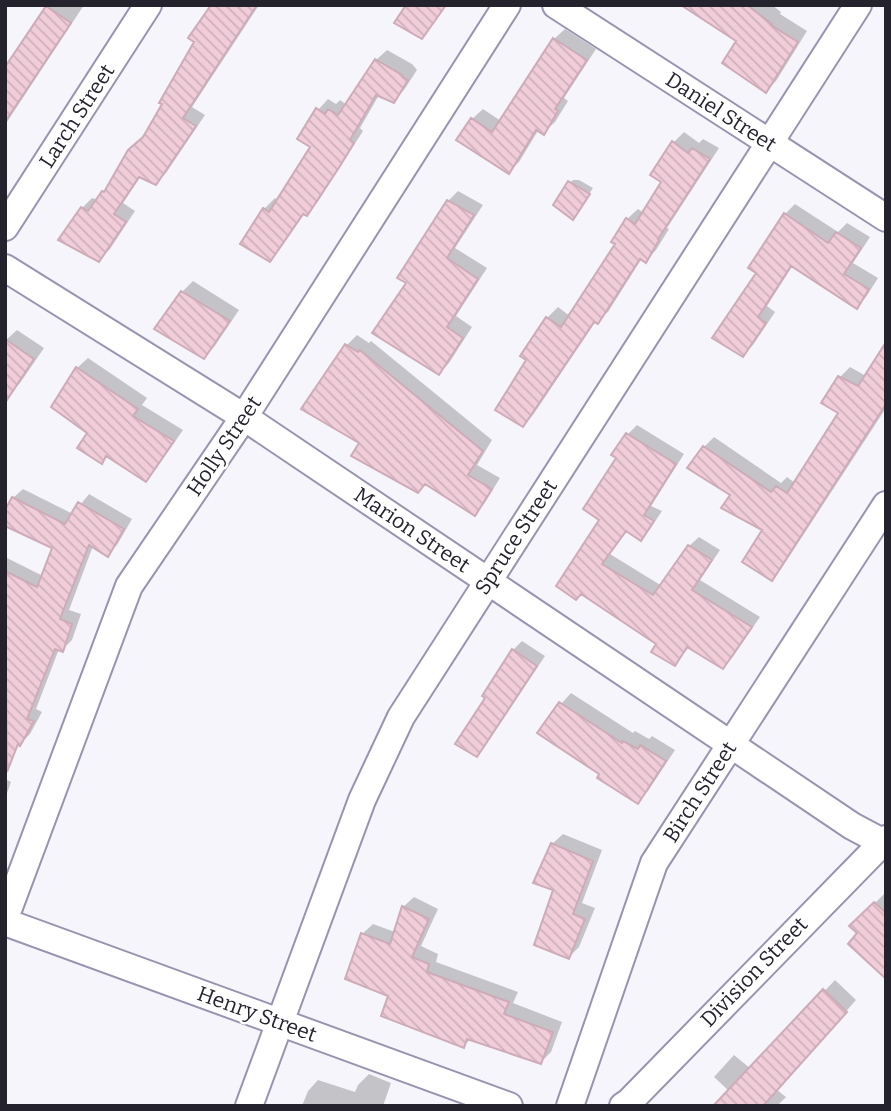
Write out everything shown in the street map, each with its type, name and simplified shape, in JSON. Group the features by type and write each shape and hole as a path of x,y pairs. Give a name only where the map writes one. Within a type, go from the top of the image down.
{"street":[{"name":"Larch Street","path":"5,227 148,5"},
{"name":"Holly Street","path":"5,920 129,586 244,417 507,5"},
{"name":"Daniel Street","path":"556,5 886,218"},
{"name":"Spruce Street","path":"248,1106 362,800 401,717 858,5"},
{"name":"Marion Street","path":"5,268 244,417 852,826 884,841"},
{"name":"Birch Street","path":"570,1106 654,863 886,505"},
{"name":"Division Street","path":"623,1106 884,841"},
{"name":"Henry Street","path":"5,920 509,1106"}],"building":[{"path":"211,5 257,5 183,118 196,126 156,185 139,177 114,214 126,222 99,262 58,240 81,207 88,211 102,191 104,192 128,150 143,137 194,42 188,38"},
{"path":"406,5 446,5 422,39 394,23"},
{"path":"681,5 747,5 798,42 766,93 722,63 736,41"},
{"path":"46,6 71,23 5,122 5,67"},
{"path":"553,38 587,60 555,109 558,111 544,135 536,130 509,174 456,140 471,118 492,132"},
{"path":"375,59 408,80 394,103 376,95 350,140 354,143 340,166 307,216 303,214 270,262 240,244 263,208 269,212 310,147 297,139 316,108 325,114 328,109 338,115"},
{"path":"672,141 688,153 692,148 710,159 658,239 646,263 640,259 598,324 594,322 523,427 495,410 526,360 520,356 546,317 561,327 615,244 611,242 626,218 635,224 661,182 650,175"},
{"path":"568,181 590,194 573,220 553,205"},
{"path":"447,200 474,215 447,258 478,279 447,327 463,338 439,375 372,333 406,283 397,278"},
{"path":"784,213 828,243 836,232 861,248 844,274 869,289 857,309 791,266 758,317 766,323 743,357 712,338 756,273 748,268"},
{"path":"181,291 230,321 204,359 154,329"},
{"path":"5,339 34,359 5,403"},
{"path":"886,342 886,404 772,581 742,562 762,530 721,508 730,495 687,468 703,446 771,492 776,486 787,493 838,413 821,403 838,376 858,386"},
{"path":"345,344 358,352 360,350 483,451 468,475 492,489 475,516 425,484 418,493 351,456 359,443 301,409"},
{"path":"76,367 138,409 133,416 174,441 146,482 106,456 102,464 77,448 87,433 51,407"},
{"path":"626,433 676,464 644,515 654,521 641,541 626,531 602,564 653,595 688,545 712,560 692,590 752,627 723,669 687,647 675,666 651,652 656,644 581,594 576,600 556,586 599,520 583,509 616,458 611,455"},
{"path":"12,497 65,524 78,502 124,529 108,557 89,545 60,619 72,624 63,652 55,649 27,719 34,721 20,746 18,744 7,772 5,571 37,587 52,548 5,526 5,510"},
{"path":"512,649 537,666 477,757 455,744"},
{"path":"559,702 622,743 623,741 638,749 640,745 666,761 638,804 597,778 599,774 537,733"},
{"path":"551,843 593,861 573,914 585,919 569,959 534,945 553,890 533,883"},
{"path":"874,902 886,913 886,979 848,944 857,933 849,926"},
{"path":"402,906 429,919 412,957 429,964 427,972 509,1002 504,1014 553,1032 541,1064 467,1039 464,1048 381,1016 388,996 345,979 361,933 390,944"},
{"path":"823,989 847,1012 763,1106 713,1106"}]}
